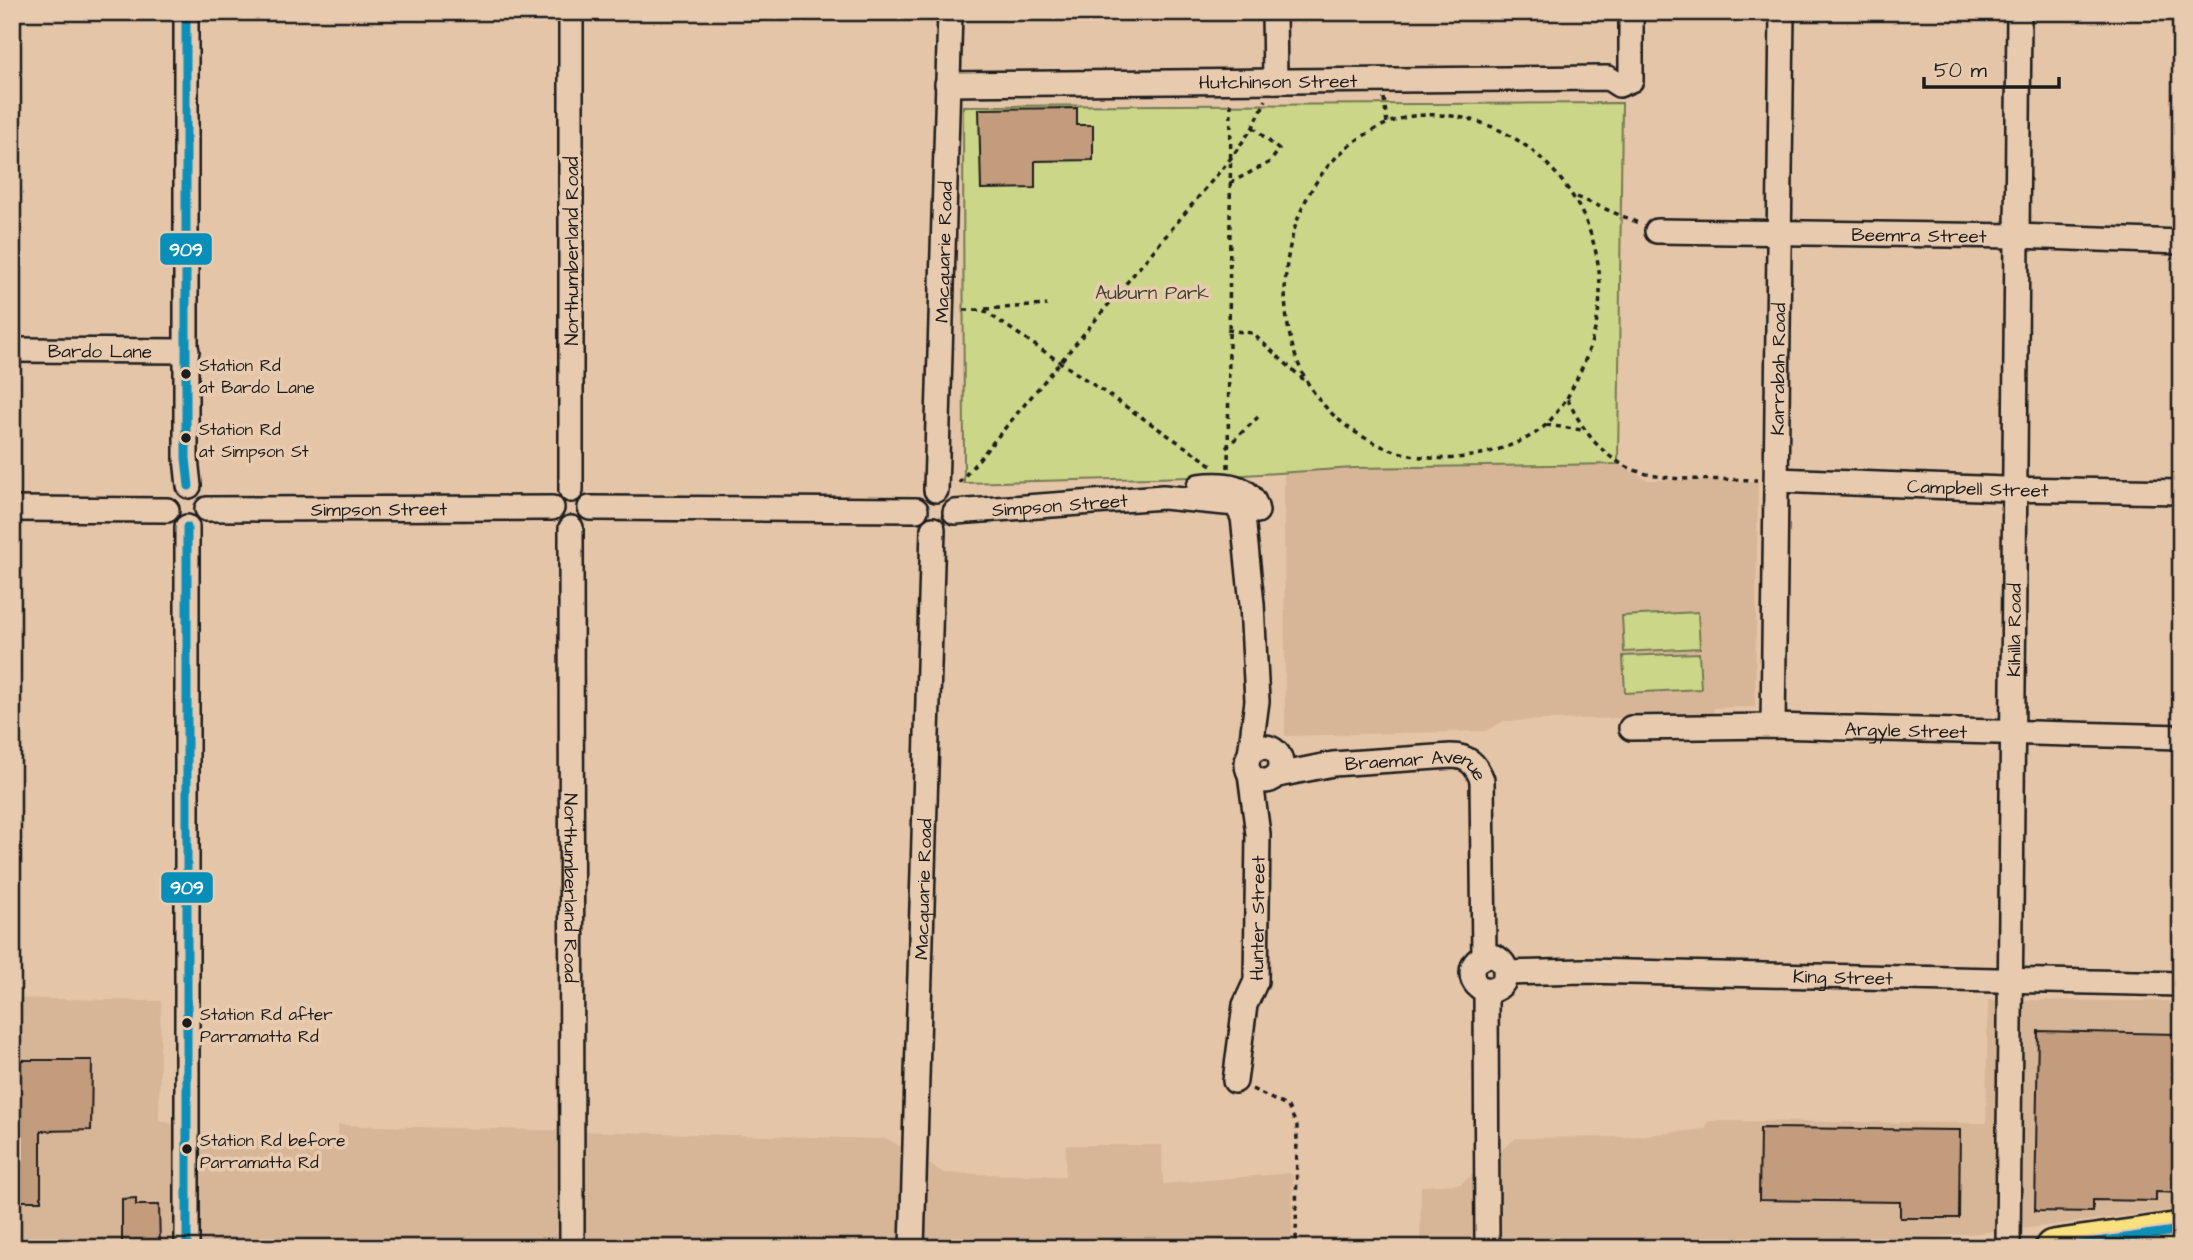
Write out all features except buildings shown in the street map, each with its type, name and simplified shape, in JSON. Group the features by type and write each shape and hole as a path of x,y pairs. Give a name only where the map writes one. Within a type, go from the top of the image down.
{"highway":[{"path":"2053,1248 2181,1230"}],"street":[{"path":"187,12 186,457 189,486 204,497 207,509 202,520 187,527 173,522 167,510 174,491 189,486"},
{"name":"Northumberland Road","path":"571,12 571,489"},
{"name":"Macquarie Road","path":"936,490 950,12"},
{"path":"1275,12 1275,81"},
{"name":"Hutchinson Street","path":"947,84 1608,78 1619,85 1630,79 1631,12"},
{"name":"Karrabah Road","path":"1773,726 1782,12"},
{"name":"Kihilla Road","path":"2008,1248 2009,829 2014,735 2019,12"},
{"name":"Beemra Street","path":"1657,231 2017,236 2181,242"},
{"name":"Bardo Lane","path":"12,350 187,351"},
{"name":"Campbell Street","path":"1777,480 2181,492"},
{"path":"571,489 586,497 590,508 583,524 571,528 555,520 552,508 560,493 571,489"},
{"name":"Simpson Street","path":"955,512 1164,497 1231,489"},
{"name":"Hunter Street","path":"1231,489 1243,517 1252,604 1257,701 1266,764 1258,834 1256,981 1245,1005 1235,1082"},
{"path":"936,490 949,495 955,512 950,523 933,529 923,525 916,510 921,498 936,490"},
{"name":"Simpson Street","path":"207,509 552,508"},
{"path":"590,508 916,510"},
{"path":"12,509 167,510"},
{"path":"187,527 187,1248"},
{"name":"Northumberland Road","path":"571,528 572,1248"},
{"name":"Macquarie Road","path":"912,1248 933,529"},
{"name":"Argyle Street","path":"1631,728 1773,726 2014,735 2181,737"},
{"name":"Braemar Avenue","path":"1266,764 1333,764 1462,756 1475,765 1482,780 1484,957"},
{"path":"1484,957 1499,960 1505,973 1499,986 1486,989 1477,985 1472,976 1473,966 1484,957"},
{"name":"King Street","path":"1505,973 1583,971 2181,984"},
{"path":"1486,989 1487,1248"}],"path":[{"path":"1230,81 1226,447 1258,417"},
{"path":"959,483 1062,364 1231,158 1253,127 1275,81"},
{"path":"1227,330 1252,332 1309,385 1335,417 1363,438 1388,450 1425,459 1492,453 1546,425 1567,398 1592,343 1600,293 1592,236 1575,196 1528,147 1496,128 1471,120 1444,115 1397,120 1345,148 1313,184 1300,207 1287,265 1289,323 1296,358 1309,385"},
{"path":"1228,184 1270,162 1279,150 1253,127"},
{"path":"1575,196 1657,231"},
{"path":"964,310 1047,305"},
{"path":"983,310 1062,364 1231,489"},
{"path":"1567,398 1583,430 1618,464 1653,477 1777,480"},
{"path":"1546,425 1583,430"},
{"path":"1235,1082 1281,1102 1293,1113 1297,1126 1296,1248"}],"shaded area":[{"path":"1618,464 1648,480 1758,481 1755,707 1714,708 1712,716 1504,721 1486,731 1285,736 1284,471"},
{"path":"12,998 161,1001 159,1120 215,1138 338,1143 338,1125 888,1139 944,1173 1065,1176 1066,1145 1162,1145 1163,1184 1290,1173 1293,1177 1292,1248 12,1248"},
{"path":"1988,1000 2181,1001 2181,1209 2029,1228 1825,1248 1420,1248 1421,1186 1461,1184 1516,1138 1626,1137 1706,1129 1708,1121 1986,1123"}],"green space":[{"name":"Auburn Park","path":"1622,103 1618,464 1354,468 1229,476 964,483 963,106"},
{"path":"1698,612 1700,648 1624,652 1622,616"},
{"path":"1699,653 1701,689 1625,693 1623,656"}],"transit line":[{"name":"909","path":"186,12 186,458 189,486"},
{"name":"909","path":"187,527 187,1248"},
{"name":"909","path":"2055,1248 2181,1230"}],"place":[{"name":"Station Rd at Bardo Lane","path":"186,374"},
{"name":"Station Rd at Simpson St","path":"186,438"},
{"name":"Station Rd after Parramatta Rd","path":"187,1023"},
{"name":"Station Rd before Parramatta Rd","path":"187,1149"}]}
